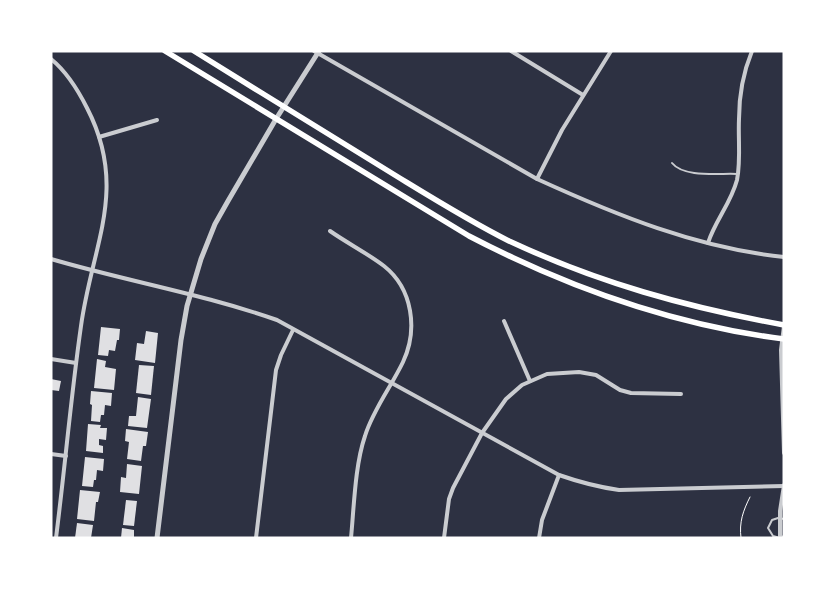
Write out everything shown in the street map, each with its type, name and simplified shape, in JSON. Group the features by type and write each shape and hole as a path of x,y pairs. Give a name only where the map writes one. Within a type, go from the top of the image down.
{"main road":[{"path":"165,51 468,236 544,273 616,300 658,313 702,325 783,339"},
{"path":"194,51 465,218 536,253 601,279 647,294 702,309 784,326"}],"street":[{"path":"511,51 583,95"},
{"path":"537,179 562,130 611,51"},
{"path":"708,243 731,197 738,174 740,97 752,51"},
{"path":"157,538 176,375 189,295 215,224 317,52 537,179 608,210 658,228 708,243 743,251 784,257"},
{"path":"51,59 70,79 83,101 99,136 104,154 107,197 101,236 91,271 85,303 76,363 56,538"},
{"path":"99,136 157,120"},
{"path":"330,231 384,266 398,281 410,309 412,332 410,346 364,437 360,454 350,538"},
{"path":"51,258 91,271 246,310 277,320 350,362 392,382 559,475 599,487 619,490 784,486 781,497 782,519 780,538"},
{"path":"504,321 530,382"},
{"path":"784,326 784,454"},
{"path":"256,538 276,370 293,330"},
{"path":"51,359 76,363"},
{"path":"444,538 449,499 453,488 482,433 506,399 522,385 547,374 588,372 620,390 631,393 681,394"},
{"path":"51,454 66,456"},
{"path":"539,538 542,520 559,475"}],"lane":[{"path":"672,163 676,168 690,172 738,174"},
{"path":"782,519 772,520 768,528 773,536 780,538 784,536"}],"path":[{"path":"741,538 740,526 743,511 750,497"}],"building":[{"path":"101,327 120,329 115,351 109,350 108,356 98,355"},
{"path":"146,331 158,333 155,363 135,360 137,343 144,344"},
{"path":"97,359 106,361 105,367 116,369 114,390 94,388"},
{"path":"139,365 154,366 151,395 136,393"},
{"path":"51,379 61,381 59,391 51,390"},
{"path":"91,391 112,393 111,406 105,405 104,415 101,415 100,422 91,421"},
{"path":"138,397 151,399 147,428 128,426 129,416 136,416"},
{"path":"88,424 101,425 100,428 107,428 106,440 99,439 99,445 103,446 103,453 86,451"},
{"path":"126,429 148,432 146,446 143,446 141,461 127,459 129,442 125,441"},
{"path":"85,457 104,459 103,471 97,470 93,487 82,486"},
{"path":"127,464 142,466 139,494 120,492 121,477 126,478"},
{"path":"80,490 100,492 98,502 96,502 94,521 77,519"},
{"path":"126,500 137,501 134,526 123,525"},
{"path":"77,523 93,525 91,538 75,538"},
{"path":"122,528 134,530 134,538 121,538"}]}
